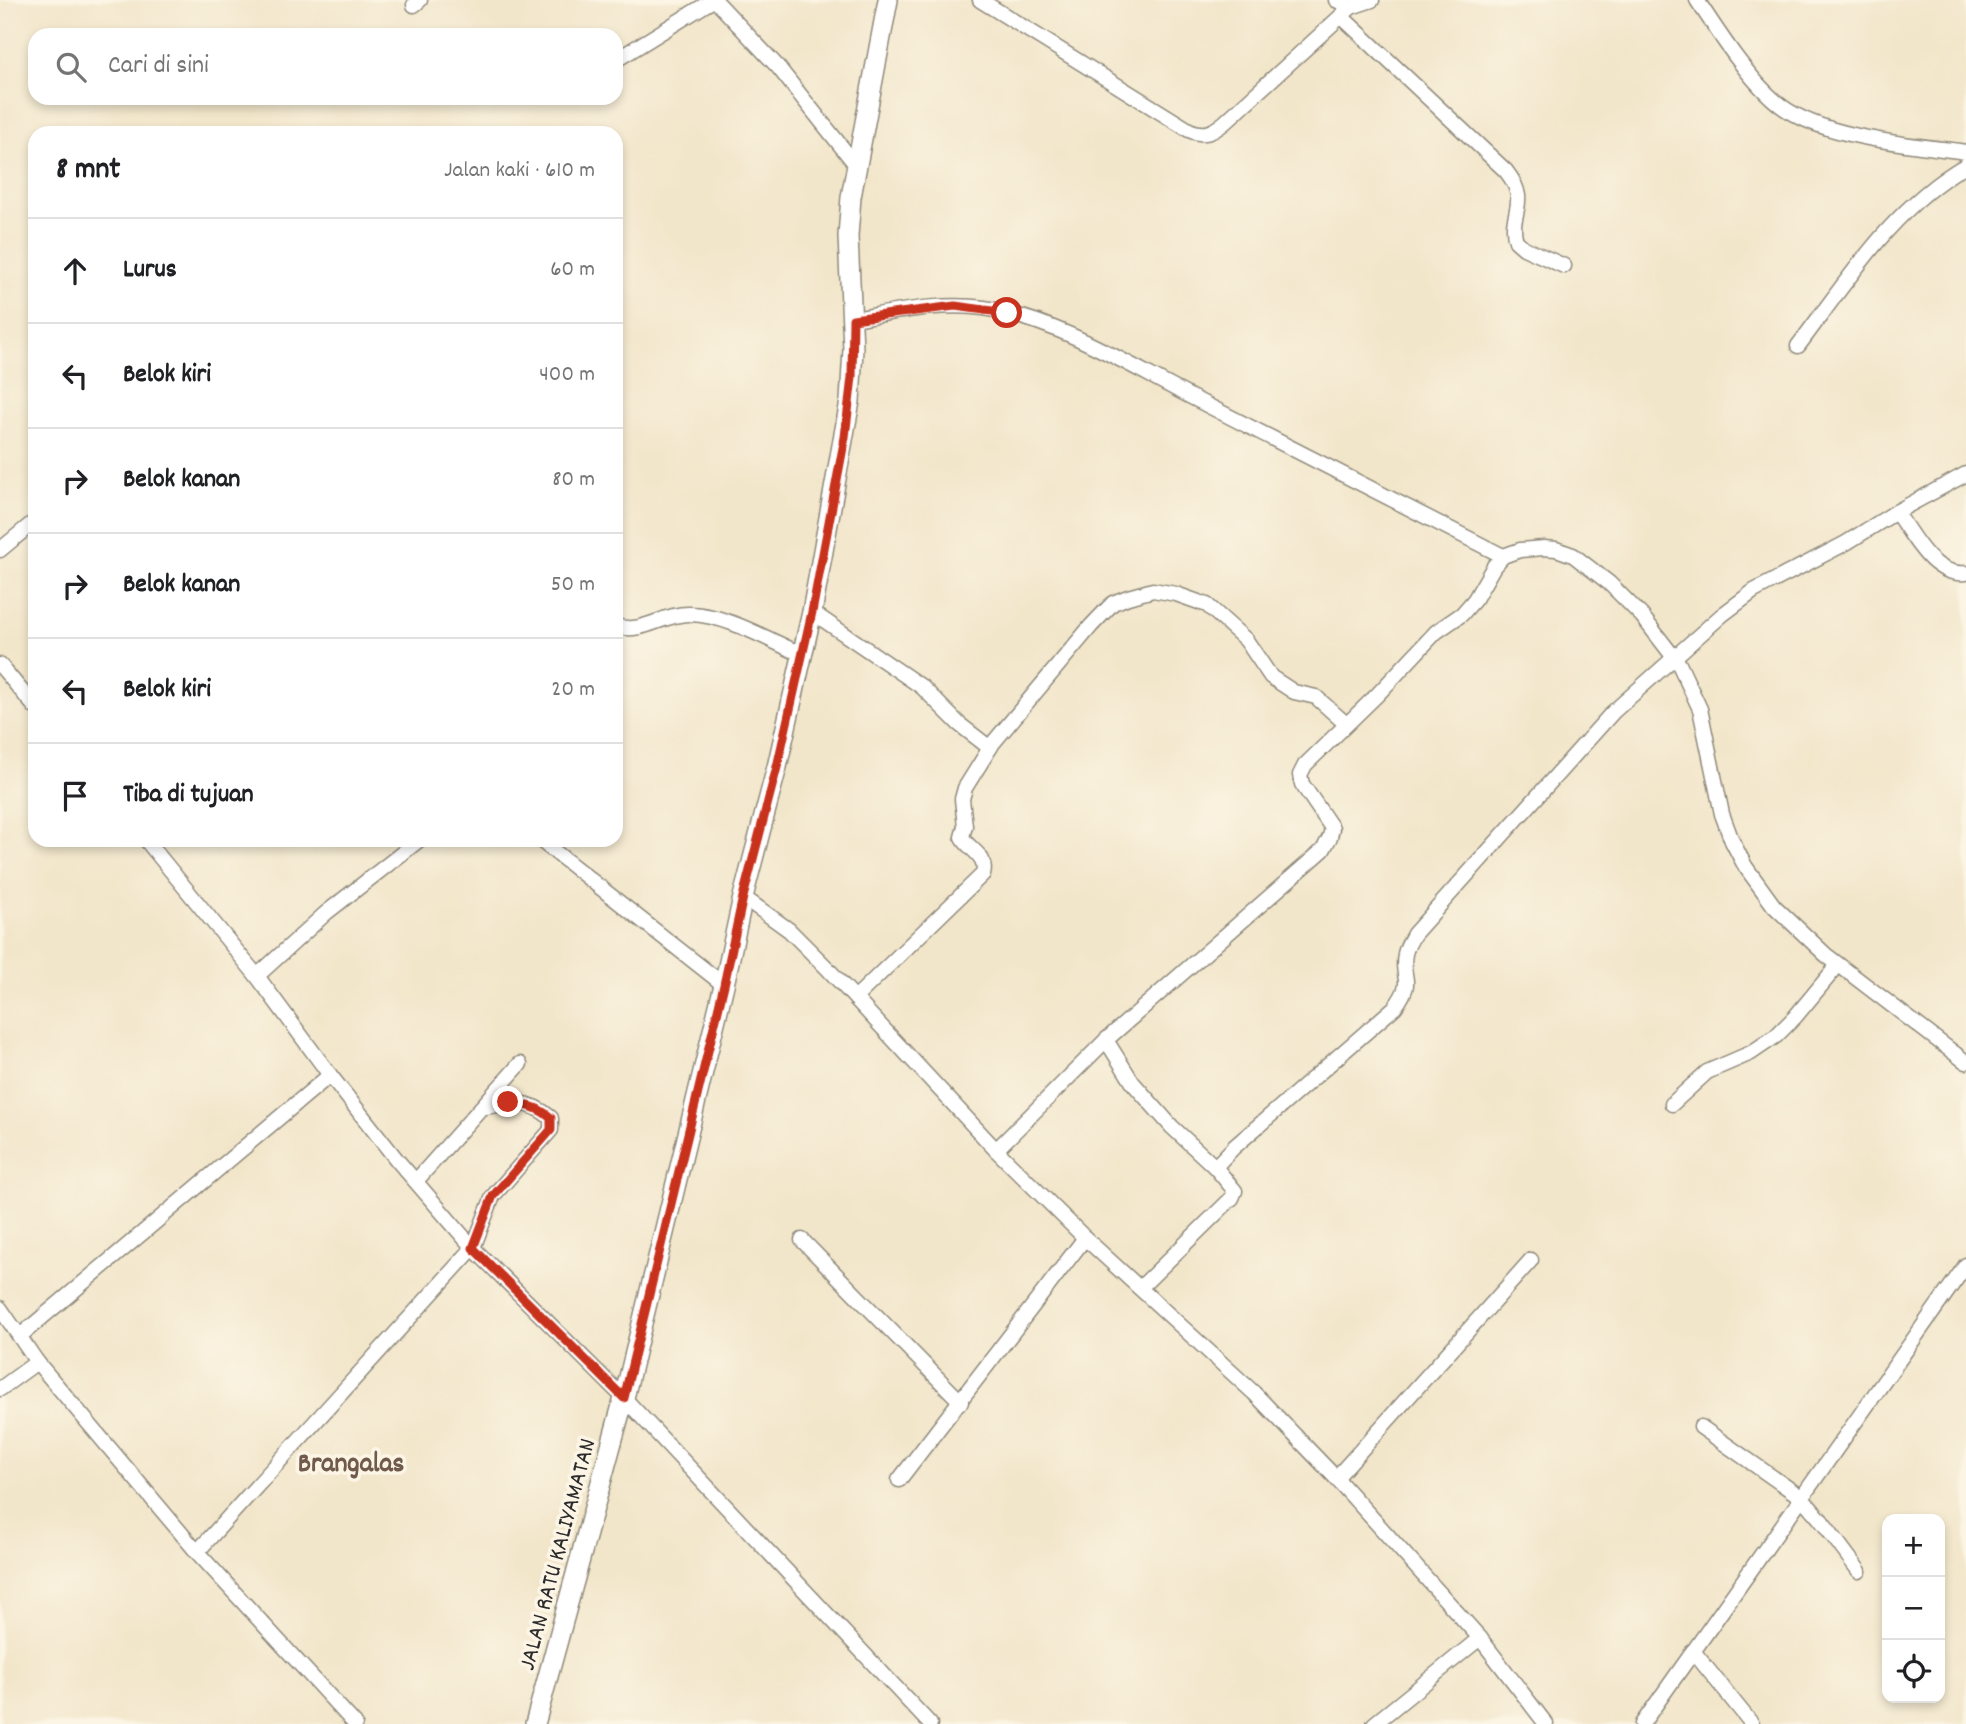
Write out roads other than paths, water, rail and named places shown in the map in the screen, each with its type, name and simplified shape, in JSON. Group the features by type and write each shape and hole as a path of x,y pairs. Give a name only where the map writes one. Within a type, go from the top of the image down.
{"main road":[{"name":"JALAN RATU KALIYAMATAN","path":"535,1724 624,1398 812,612 845,437 852,377 853,319 848,236 856,165 888,0"}],"street":[{"path":"623,56 714,0 778,67 856,165"},
{"path":"980,0 1189,130 1203,134 1224,123 1347,12 1372,0"},
{"path":"1336,0 1506,171 1519,194 1514,229 1516,241 1524,248 1564,266"},
{"path":"1697,0 1735,54 1770,96 1787,110 1807,120 1850,134 1966,152"},
{"path":"1798,346 1872,247 1902,213 1930,188 1966,164"},
{"path":"853,319 955,306 982,308 1035,321 1121,359 1503,556"},
{"path":"1215,1167 1234,1147 1395,1007 1405,993 1408,982 1405,953 1414,933 1613,712 1722,615 1754,591 1846,543 1966,474"},
{"path":"1896,512 1933,563 1943,570 1966,573"},
{"path":"0,550 28,527"},
{"path":"996,1150 1105,1040 1323,850 1332,828 1302,784 1300,775 1313,756 1436,632 1462,614 1475,600 1494,566 1503,556 1544,548 1573,555 1609,583 1634,608 1674,658 1700,709 1722,814 1745,866 1774,906 1789,923 1839,965 1966,1062"},
{"path":"856,997 983,874 985,866 981,856 967,845 962,837 965,816 962,799 965,788 990,748 1113,603 1153,590 1176,594 1206,605 1246,640 1271,677 1294,692 1316,697 1346,724"},
{"path":"812,612 922,687 959,724 990,748"},
{"path":"623,628 632,630 668,616 697,614 722,620 803,655"},
{"path":"0,664 28,698"},
{"path":"152,847 257,976 330,1075 473,1248 624,1398 930,1724"},
{"path":"257,976 326,913 410,847"},
{"path":"549,847 724,985"},
{"path":"743,897 789,930 856,997 996,1150 1085,1238 1254,1393 1336,1478 1480,1638 1546,1724"},
{"path":"1672,1104 1707,1072 1751,1052 1776,1036 1839,965"},
{"path":"1105,1040 1133,1083 1235,1191 1232,1198 1140,1288"},
{"path":"416,1181 520,1064"},
{"path":"20,1336 330,1075"},
{"path":"197,1552 473,1248 493,1196 551,1130 551,1118 534,1106 508,1102 481,1108"},
{"path":"899,1480 1085,1238"},
{"path":"802,1240 961,1402"},
{"path":"1336,1478 1531,1260"},
{"path":"1642,1724 1966,1265"},
{"path":"0,1308 37,1362 197,1552 355,1724"},
{"path":"0,1389 37,1362"},
{"path":"1702,1427 1802,1499 1859,1571"},
{"path":"1374,1724 1480,1638"},
{"path":"1693,1651 1752,1724"}],"district":[{"name":"Brangalas","path":"351,1461"}]}
